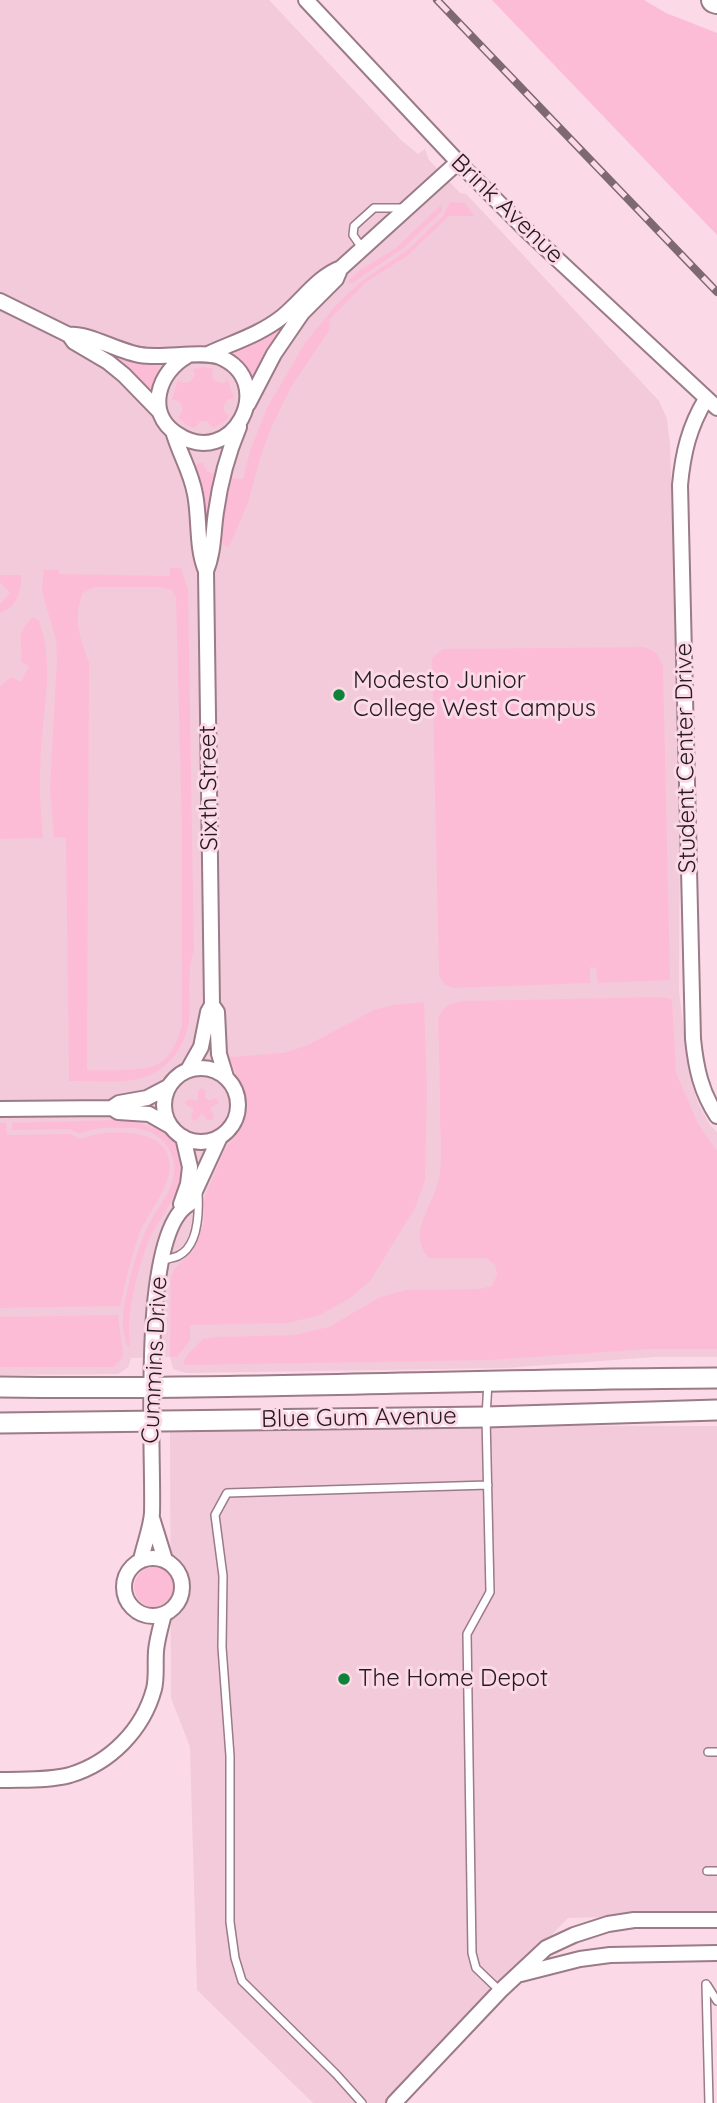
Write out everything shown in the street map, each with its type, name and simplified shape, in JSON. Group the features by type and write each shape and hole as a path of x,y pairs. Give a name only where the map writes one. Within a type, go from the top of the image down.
{"main road":[{"path":"639,1378 717,1371"},
{"name":"Blue Gum Avenue","path":"0,1387 152,1389 717,1378"},
{"name":"Blue Gum Avenue","path":"0,1423 486,1417 717,1410"}],"street":[{"name":"Brink Avenue","path":"306,0 458,162 526,230 712,404"},
{"path":"0,301 69,335 74,342 124,374 159,411 173,431 184,439 197,443 211,442 224,438 235,429 274,354 302,313 336,279 341,268 458,162"},
{"path":"69,335 78,333 132,354 165,357 208,354 254,336 281,317 330,272 341,268"},
{"path":"208,354 228,361 242,376 248,396 245,412"},
{"path":"159,411 158,400 163,378 177,361 187,356"},
{"name":"Student Center Drive","path":"712,404 692,424 685,443 680,485 693,1040 695,1067 701,1086 717,1116"},
{"name":"Sixth Street","path":"206,571 211,558 215,515 224,473 245,412"},
{"name":"Sixth Street","path":"173,431 194,489 199,515 201,558 206,571 212,1005 208,1012 204,1040 188,1070"},
{"name":"Sixth Street","path":"212,1005 217,1012 219,1054 226,1077"},
{"path":"0,1110 112,1108 119,1103 147,1098 168,1087 180,1074 188,1070 208,1068 226,1077 237,1092 239,1111 231,1128 219,1139 200,1143 183,1137 149,1114 118,1112 112,1108"},
{"path":"168,1087 164,1106 170,1126"},
{"name":"Cummins Drive","path":"156,1650 145,1615 136,1611 124,1594 127,1574 141,1560 152,1516 151,1422 155,1293 160,1261 188,1184 190,1167 183,1137"},
{"name":"Cummins Drive","path":"181,1209 189,1204 219,1139"},
{"name":"Cummins Drive","path":"0,1780 46,1779 69,1775 92,1766 109,1756 139,1723 154,1688 156,1650 164,1614 178,1603 183,1584 176,1567 165,1560 152,1516"},
{"path":"141,1560 150,1557 165,1560"},
{"path":"145,1615 164,1614"},
{"path":"394,2103 499,1992 547,1948 574,1935 608,1924 634,1920 717,1920"},
{"path":"520,1974 580,1959 610,1955 717,1953"}],"lane":[{"path":"362,248 353,235 354,226 374,208 407,208"},
{"path":"160,1261 183,1252 193,1236 198,1223 198,1187"},
{"path":"488,1381 486,1417 490,1592 467,1634 472,1952 476,1968 499,1992"},
{"path":"362,2103 242,1981 235,1958 230,1922 230,1756 222,1647 223,1576 215,1515 227,1493 488,1485"},
{"path":"708,1752 717,1752"},
{"path":"708,1871 717,1871"},
{"path":"709,2103 706,1984 717,2001"}],"shaded area":[{"name":"Modesto Junior College West Campus","path":"0,0 269,0 400,139 418,154 425,149 429,160 460,193 471,199 659,401 667,419 670,444 680,799 679,991 689,1075 698,1103 717,1132 717,1357 654,1357 506,1368 186,1373 173,1369 170,1357 131,1358 128,1367 118,1374 0,1375"},
{"path":"492,0 644,0 666,13 717,33 717,235"},
{"path":"450,202 465,203 474,216 449,216 407,256 366,282 329,320 330,329 291,387 272,426 248,503 229,547 224,546 222,523 232,478 243,479 251,448 267,408 305,343 337,304 362,281 409,249 443,216"},
{"path":"442,204 442,211 402,249 351,284 348,281 360,270 396,248"},
{"path":"290,319 253,377 233,352 259,340"},
{"path":"115,357 160,365 150,390 148,390"},
{"path":"193,369 213,369 212,377 217,382 228,380 234,398 227,400 224,405 224,411 229,416 224,422 213,428 207,421 201,421 194,428 178,417 182,411 181,405 179,401 172,400 178,380 183,383 190,382 195,375"},
{"path":"203,462 206,471 217,474 207,520 195,465"},
{"path":"170,568 181,568 188,590 194,950 189,976 188,1025 175,1055 153,1074 127,1081 69,1081 66,838 54,837 50,789 57,658 56,640 42,591 44,570 59,570 59,574 170,576","holes":["93,587 159,587 172,590 176,598 182,829 182,1025 169,1055 156,1065 138,1069 87,1070 89,663 79,629 79,604 82,594"]},
{"path":"0,575 21,575 21,581 14,603 0,613 0,604 10,593 0,582"},
{"path":"33,617 39,621 44,637 47,670 40,773 43,838 0,839 0,686 12,677 21,682 29,666 21,662 21,634"},
{"path":"642,647 656,653 663,666 670,980 598,983 596,968 590,967 590,983 454,988 445,985 439,975 432,658 443,649"},
{"path":"665,997 672,1000 676,1073 698,1124 717,1151 717,1349 650,1349 490,1360 185,1365 183,1362 189,1353 203,1339 295,1335 329,1327 380,1297 407,1290 479,1289 492,1286 497,1275 495,1265 487,1258 429,1258 420,1239 420,1230 440,1171 438,1019 448,1006 464,1001"},
{"path":"424,1002 427,1088 425,1180 415,1208 370,1281 350,1298 320,1315 288,1323 190,1325 190,1340 177,1357 170,1357 171,1277 174,1269 193,1251 204,1223 203,1201 225,1149 243,1126 248,1109 245,1094 229,1057 284,1053 308,1045 374,1010"},
{"path":"202,1088 206,1091 205,1098 216,1098 219,1103 210,1108 214,1115 212,1120 207,1120 202,1113 193,1121 191,1116 194,1108 187,1106 185,1102 189,1099 197,1101 198,1091"},
{"path":"114,1120 142,1124 166,1134 180,1153 182,1167 176,1191 150,1237 139,1269 131,1308 130,1346 127,1346 123,1327 126,1297 145,1232 173,1180 174,1165 169,1149 157,1136 142,1129 99,1129 80,1134 69,1129 12,1130 12,1123"},
{"path":"0,1123 6,1123 7,1135 71,1134 80,1139 107,1133 138,1134 162,1146 169,1158 169,1173 161,1195 140,1232 120,1306 0,1308"},
{"path":"118,1315 123,1354 114,1367 0,1367 0,1317"},
{"path":"170,1425 717,1426 717,1914 568,1918 387,2103 313,2103 197,1990 190,1747 171,1698"},
{"path":"154,1567 168,1573 174,1587 168,1601 154,1607 140,1601 134,1587 140,1573"}],"railway":[{"path":"437,0 717,292"}],"place":[{"name":"Modesto Junior College West Campus","path":"339,695"},
{"name":"The Home Depot","path":"344,1679"}]}
